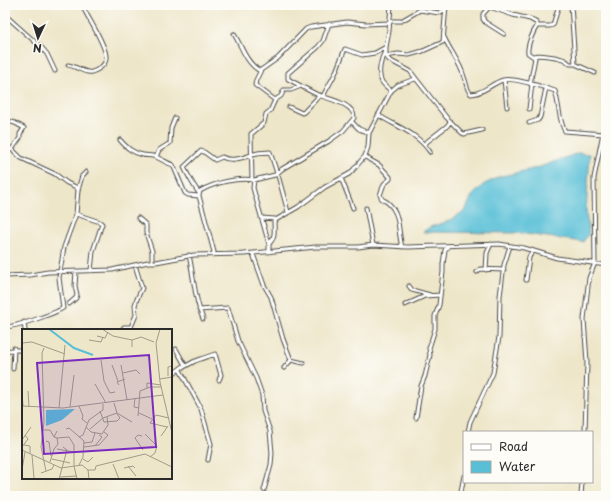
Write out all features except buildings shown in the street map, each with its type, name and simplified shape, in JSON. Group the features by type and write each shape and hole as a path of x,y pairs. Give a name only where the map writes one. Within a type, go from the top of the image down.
{"street":[{"path":"68,65 74,65 86,72 92,72 105,64 107,57 100,39 82,5"},
{"path":"391,5 386,56 389,60 410,71 450,122 464,134 482,130"},
{"path":"453,5 468,5"},
{"path":"484,5 530,19 537,23 538,26"},
{"path":"538,26 552,26 559,5"},
{"path":"571,5 575,64"},
{"path":"491,6 484,14 485,22 504,34"},
{"path":"274,100 255,85 256,80 261,70 278,58 306,29 347,22 366,24 401,21 420,10 439,13 446,7"},
{"path":"386,56 398,54 409,55 423,51 443,42 446,7"},
{"path":"5,15 42,48 47,54 55,71"},
{"path":"120,140 133,152 156,157 174,167 186,195 199,194 204,189 228,181 245,179 253,180 273,176 330,141 352,122 354,116 350,108 321,96 288,79 288,73 321,44 329,24"},
{"path":"529,109 535,58 528,53 527,50 532,36 538,26"},
{"path":"234,34 249,62 260,71 261,70"},
{"path":"444,37 465,77 466,87 470,94 478,93 504,80 512,80 546,88 555,91 561,115 562,127 565,130 603,134"},
{"path":"289,107 300,114 321,96 335,74 345,49 362,55 375,53 386,49"},
{"path":"386,49 380,62 380,76 382,82 391,91"},
{"path":"533,56 537,54 567,60 568,63 575,64 595,72"},
{"path":"261,218 275,219 325,187 349,174 365,156 368,147 369,133 391,91 398,85 415,79"},
{"path":"504,80 507,107"},
{"path":"269,252 269,244 253,188 251,134 264,123 266,114 270,111 274,100 281,96 284,90 291,90 301,86"},
{"path":"529,123 538,120 540,117 546,88"},
{"path":"378,115 415,135 430,152"},
{"path":"156,157 159,150 170,143 171,128 175,118"},
{"path":"585,431 587,362 584,319 589,278 595,263 594,178 606,118"},
{"path":"5,120 20,125 24,128 20,134 20,138 5,154"},
{"path":"352,122 359,129 369,133"},
{"path":"424,144 450,122"},
{"path":"12,148 21,158 55,174 67,183 76,187 78,190"},
{"path":"212,255 214,252 199,194 184,167 201,151 215,160 222,157 228,160 241,158 251,154 270,152 288,212"},
{"path":"365,156 379,165 390,177 390,179 384,184 380,195 382,199 393,207 396,213 402,247"},
{"path":"5,327 42,317 63,308 59,281 64,247 76,214 78,190 82,176 86,172"},
{"path":"341,178 353,208"},
{"path":"366,208 373,245"},
{"path":"76,214 102,224 93,251 91,271"},
{"path":"138,218 146,225 147,236 152,251 152,262"},
{"path":"269,244 274,239 275,219"},
{"path":"5,276 60,271 115,270 189,256 253,254 316,247 373,245 402,247 491,244 524,248 557,258 606,265"},
{"path":"486,270 486,253 491,244"},
{"path":"416,418 421,386 430,355 429,348 435,329 435,316 438,309 445,250 448,246"},
{"path":"468,431 470,422 493,373 499,337 500,296 510,246"},
{"path":"526,280 530,257 533,251"},
{"path":"253,254 264,285 271,297 282,339 291,360"},
{"path":"189,256 195,293 203,319"},
{"path":"123,329 124,327 132,328 136,316 135,305 142,288 135,265"},
{"path":"477,272 480,269 504,270"},
{"path":"69,304 76,298 77,295 75,286 76,271"},
{"path":"409,286 420,298"},
{"path":"415,291 430,295 440,295"},
{"path":"405,305 430,295"},
{"path":"199,310 228,308 238,341 256,378 262,395 263,411 270,436 270,465 264,490"},
{"path":"24,322 26,329"},
{"path":"5,350 14,348 22,351"},
{"path":"13,369 14,348"},
{"path":"176,349 185,364 184,367"},
{"path":"172,374 215,354 221,375 220,380"},
{"path":"291,360 304,363"},
{"path":"284,368 291,360"},
{"path":"180,370 201,409 211,444 208,460"},
{"path":"460,496 463,481"},
{"path":"581,496 582,483"}],"water":[{"path":"578,153 590,154 586,212 589,233 583,242 519,233 423,232 430,227 446,222 465,211 472,196 483,185 498,177 537,168"}]}
